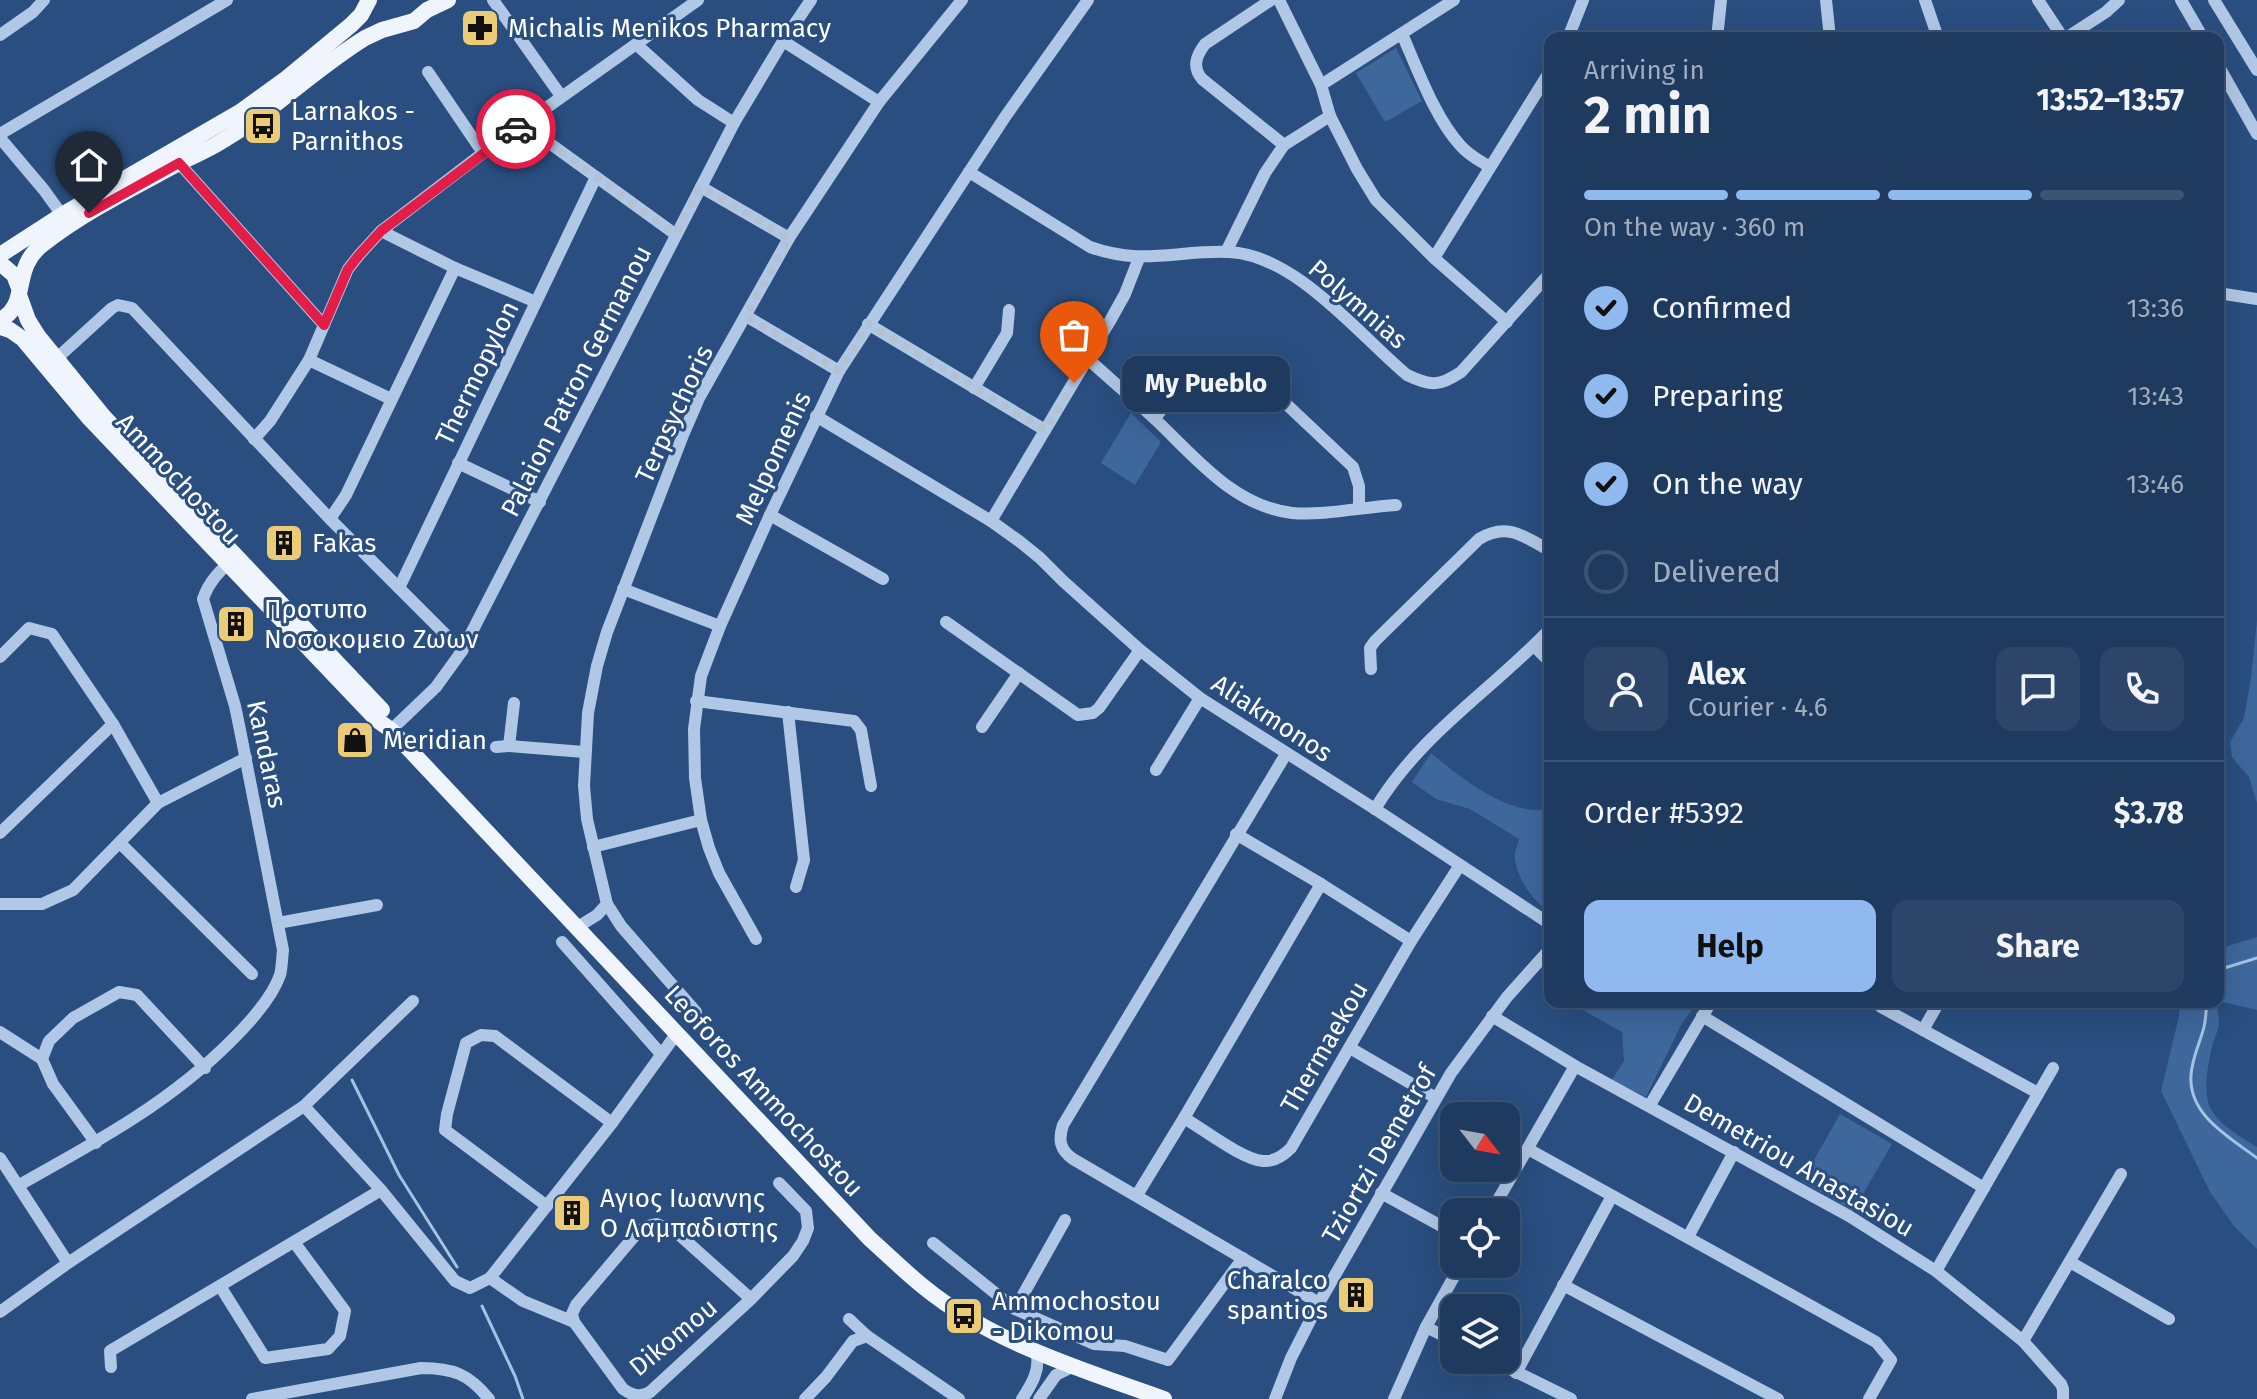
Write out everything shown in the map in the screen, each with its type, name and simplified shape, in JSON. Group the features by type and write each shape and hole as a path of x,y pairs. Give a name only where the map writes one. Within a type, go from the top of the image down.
{"main road":[{"path":"369,0 383,19 401,24"},
{"path":"0,255 62,215 217,128 287,78 351,25 369,0"},
{"path":"0,320 13,309 26,262 40,246 76,220 221,142 267,111 352,45 373,33 414,21 429,5 448,0"},
{"path":"0,263 14,275 19,292"},
{"name":"Ammochostou","path":"19,292 28,320 56,359 231,560"},
{"name":"Ammochostou","path":"0,327 23,339 90,419 356,681 384,712 391,730"},
{"name":"Leoforos Ammochostou","path":"391,730 870,1239 925,1288 982,1325 1036,1351 1164,1399"}],"street":[{"path":"0,35 33,12 44,0"},
{"path":"62,215 0,136 227,0"},
{"path":"493,0 561,96"},
{"path":"254,439 275,414 309,360 348,269 381,231 561,96 698,0"},
{"name":"Palaion Patron Germanou","path":"391,730 436,687 462,651 734,123 811,0"},
{"name":"Terpsychoris","path":"696,1012 621,926 607,904 586,808 584,752 597,666 623,589 699,398 789,238 879,102 962,0"},
{"name":"Melpomenis","path":"756,939 719,873 701,820 695,778 696,701 701,676 770,515 839,371 1013,106 1088,0"},
{"path":"1271,0 1205,44 1195,61 1202,79 1284,145"},
{"path":"1279,0 1321,85 1330,116 1376,200 1434,258 1507,322"},
{"path":"1321,85 1454,0"},
{"path":"1570,32 1583,0"},
{"path":"1718,32 1721,0"},
{"path":"1826,0 1829,32"},
{"path":"1925,0 1936,32"},
{"path":"2038,0 2060,32"},
{"path":"2074,32 2119,0"},
{"path":"2181,0 2200,32"},
{"path":"2214,0 2257,70"},
{"path":"1402,34 1452,136 1469,154 1490,167"},
{"path":"783,41 879,102"},
{"path":"637,45 679,84 734,123"},
{"path":"428,72 483,153"},
{"path":"2224,76 2257,134"},
{"path":"1434,258 1544,81"},
{"path":"1226,252 1258,186 1284,145 1330,116"},
{"path":"523,124 675,234"},
{"path":"179,163 324,325"},
{"name":"Polymnias","path":"969,172 1090,247 1139,258 1202,252 1248,255 1295,276 1317,292 1407,375 1421,382 1433,384 1448,381 1461,372 1544,280"},
{"name":"Thermopylon","path":"399,588 596,177"},
{"path":"701,187 789,238"},
{"path":"381,231 455,268 536,302"},
{"path":"991,521 1125,294 1139,258"},
{"path":"330,519 346,495 455,268"},
{"path":"2224,294 2257,299"},
{"path":"56,359 112,308 129,306 330,519 462,651"},
{"path":"974,388 1007,333 1009,310"},
{"path":"746,316 839,371"},
{"path":"868,324 1045,430"},
{"path":"1088,359 1221,481 1248,500 1291,513 1396,505"},
{"path":"309,360 391,399"},
{"path":"1155,418 1200,367 1218,360 1240,363 1353,467 1359,486 1359,507"},
{"name":"Aliakmonos","path":"816,416 991,521 1040,558 1140,650 1200,698 1544,920"},
{"path":"458,463 540,502"},
{"path":"770,515 883,579"},
{"path":"1371,669 1370,648 1375,641 1479,539 1505,530 1544,547"},
{"name":"Kandaras","path":"205,1068 256,1016 280,975 283,950 235,706 203,599 207,587 231,560"},
{"path":"623,589 720,626"},
{"path":"946,622 1072,712 1083,716 1099,708 1140,650"},
{"path":"0,657 29,628 52,634 113,724 158,803"},
{"path":"1375,809 1390,784 1416,753 1544,635"},
{"path":"1534,646 1544,656"},
{"path":"982,727 1019,673"},
{"path":"1156,770 1200,698"},
{"path":"696,701 851,719 857,722 861,730 871,786"},
{"path":"514,703 503,747 584,752"},
{"path":"788,712 804,860 796,887"},
{"path":"2,826 113,724"},
{"path":"1286,754 1059,1135 1067,1155 1319,1303"},
{"path":"0,904 42,904 73,890 158,803 246,758"},
{"path":"593,847 701,820"},
{"path":"1236,834 1411,941"},
{"path":"120,843 252,974"},
{"name":"Thermaekou","path":"1184,1118 1250,1158 1273,1160 1291,1148 1411,941 1460,865"},
{"path":"1137,1195 1321,884"},
{"path":"576,928 597,915 607,904"},
{"path":"278,923 377,905"},
{"path":"562,942 661,1054"},
{"name":"Tziortzi Demetrof","path":"1275,1399 1291,1358 1319,1303 1451,1073 1492,1016 1544,956"},
{"path":"19,1185 96,1143 162,1101 205,1068 137,995 119,992 73,1018 49,1041 42,1059"},
{"path":"0,1312 68,1263 304,1106 413,1001"},
{"path":"1650,1105 1707,1008"},
{"path":"1883,1008 2038,1093"},
{"path":"1923,1030 1936,1008"},
{"name":"Demetriou Anastasiou","path":"1492,1016 1575,1066 1849,1216 1936,1271 2023,1341 2061,1384 2063,1399"},
{"path":"1702,1016 1984,1188"},
{"path":"0,1032 42,1059 53,1084 96,1143"},
{"path":"304,1106 381,1190 455,1281 470,1288 490,1278 612,1123 677,1033"},
{"path":"547,1206 445,1130 466,1043 481,1035 495,1036 612,1123"},
{"path":"1350,1048 1436,1098"},
{"path":"1499,1198 1575,1066"},
{"path":"1936,1271 2053,1068"},
{"path":"1528,1149 1876,1342 1891,1360 1869,1399"},
{"path":"1688,1237 1734,1152"},
{"path":"0,1158 68,1263"},
{"path":"2023,1341 2121,1174"},
{"name":"Dikomou","path":"751,1299 675,1231 656,1224 647,1226 629,1241 572,1314 574,1322 623,1389 634,1395 650,1392 751,1299 793,1256 806,1234 808,1221 806,1211 779,1183"},
{"path":"111,1367 110,1351 381,1190"},
{"path":"1381,1193 1440,1225"},
{"path":"1520,1366 1612,1196"},
{"path":"1015,1309 1065,1220"},
{"path":"220,1286 265,1358 328,1349 340,1336 345,1311 294,1242"},
{"path":"933,1243 1015,1309 1094,1344 1125,1346 1168,1360 1243,1258"},
{"path":"2070,1262 2169,1319"},
{"path":"490,1278 523,1301 574,1322"},
{"path":"1394,1399 1426,1327 1453,1278"},
{"path":"1563,1285 1778,1399"},
{"path":"849,1319 867,1336 959,1399"},
{"path":"1426,1327 1440,1334"},
{"path":"805,1399 853,1341 867,1336"},
{"path":"1022,1399 1038,1365 1036,1351"},
{"path":"1039,1399 1056,1375 1072,1367"},
{"path":"252,1399 421,1368 444,1368 461,1374 480,1387 489,1399"},
{"path":"1518,1374 1571,1399"},
{"path":"1745,1399 1752,1386"}],"shaded area":[{"path":"1396,48 1422,101 1385,122 1356,73"},
{"path":"1131,413 1161,442 1135,485 1101,463"},
{"path":"2257,620 2257,803 2249,777 2232,757 2230,742 2244,718"},
{"path":"1431,753 1471,784 1502,801 1518,807 1544,809 1544,907 1530,894 1520,877 1515,859 1519,839 1470,809 1436,799 1412,782"},
{"path":"2257,937 2257,1010 2224,1002 2224,947"},
{"path":"1580,1008 1693,1008 1681,1025 1646,1097 1612,1080 1624,1061 1622,1032"},
{"path":"2180,1008 2217,1008 2219,1025 2211,1051 2206,1087 2212,1110 2218,1119 2257,1147 2257,1249 2234,1226 2210,1192 2161,1091"},
{"path":"1840,1114 1892,1144 1853,1211 1802,1181"}],"waterway":[{"path":"2224,968 2257,958"},
{"path":"2206,1008 2191,1075 2196,1102 2212,1124 2257,1158"},
{"path":"352,1080 399,1175 457,1267"},
{"path":"482,1306 523,1399"}],"way so far":[{"path":"516,129 523,124 675,234 701,187 789,238 746,316 839,371 868,324 1045,430 1074,383"}],"place":[{"name":"Michalis Menikos Pharmacy","path":"480,28"},
{"name":"Larnakos - Parnithos","path":"263,126"},
{"name":"My Pueblo","path":"1074,383"},
{"name":"Fakas","path":"284,543"},
{"name":"Προτυπο Νοσοκομειο Ζωων","path":"236,624"},
{"name":"Meridian","path":"355,740"},
{"name":"Αγιος Ιωαννης Ο Λαμπαδιστης","path":"572,1213"},
{"name":"Charalco spantios","path":"1356,1295"},
{"name":"Ammochostou - Dikomou","path":"964,1316"}],"route":[{"path":"89,213 179,163 324,325 348,269 381,231 516,129"}]}
